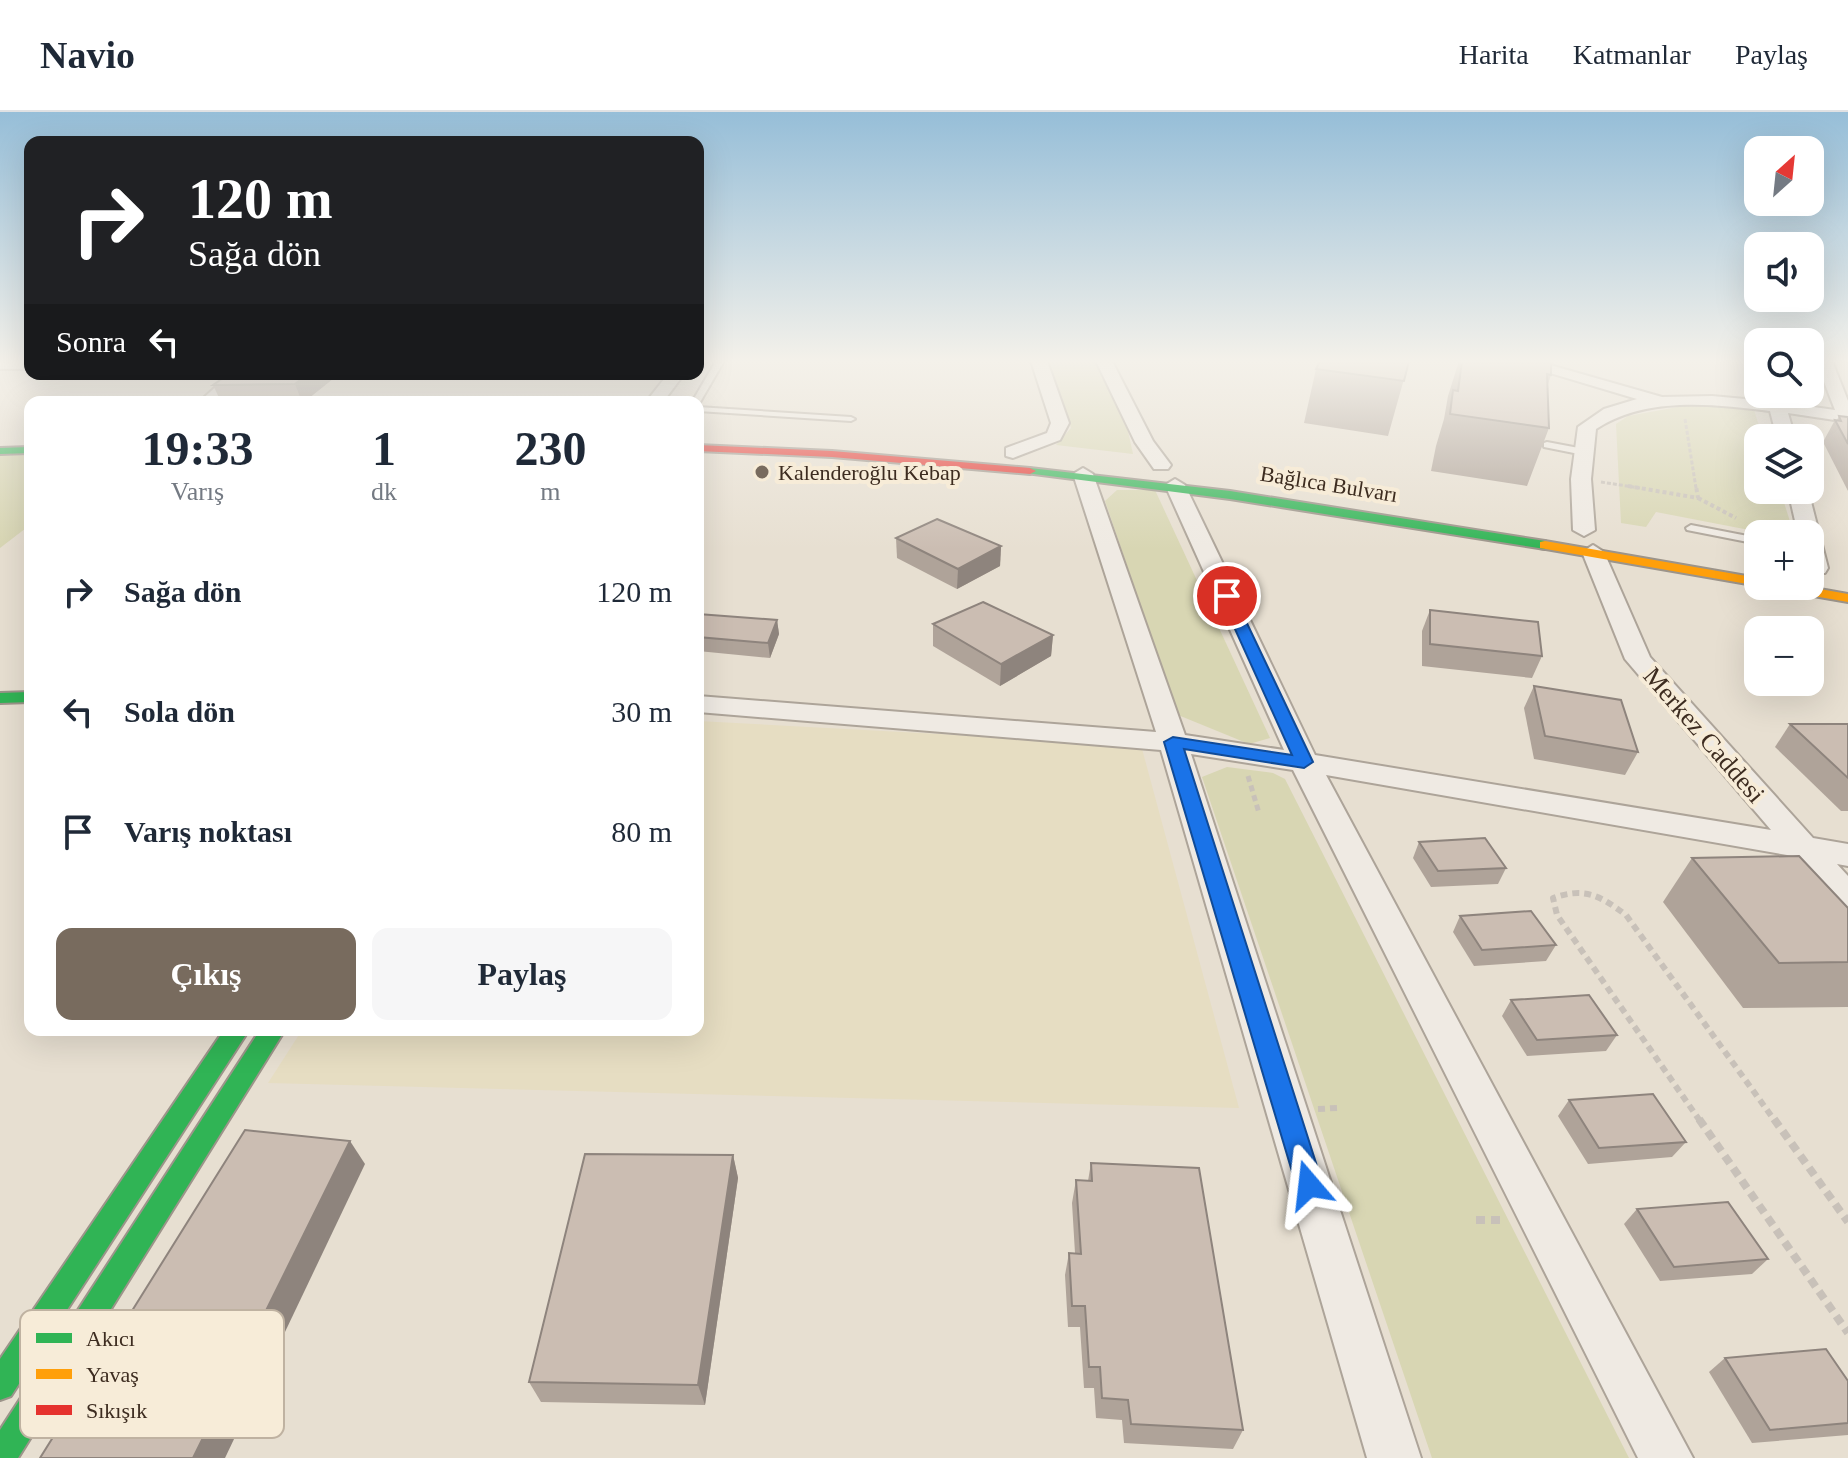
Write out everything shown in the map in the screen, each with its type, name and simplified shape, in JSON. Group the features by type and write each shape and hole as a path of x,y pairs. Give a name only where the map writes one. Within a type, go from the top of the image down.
{"main road":[{"name":"Bağlıca Bulvarı","path":"704,428 1013,452 1090,466"},
{"path":"0,434 24,433"},
{"name":"Bağlıca Bulvarı","path":"704,448 1090,466 1176,473 1589,536 1744,578"},
{"path":"0,451 24,450"},
{"name":"Bağlıca Bulvarı","path":"1137,463 1176,473"},
{"path":"1687,537 1744,555"},
{"path":"1824,594 1848,598"},
{"path":"0,698 24,697"},
{"path":"0,716 24,715"},
{"path":"50,1310 233,1036"},
{"path":"94,1310 269,1036"},
{"path":"0,1385 20,1355"},
{"path":"0,1458 20,1427"}],"street":[{"path":"1013,452 1054,436 1060,424"},
{"path":"1135,424 1144,442 1176,473 1304,762 1666,1458"},
{"name":"Merkez Caddesi","path":"1590,424 1587,427 1581,479 1589,536 1638,659 1848,898"},
{"path":"1090,466 1394,1458"},
{"path":"704,704 1173,742 1848,855"}],"lane":[{"path":"1547,445 1584,452"},
{"path":"1687,537 1744,540"}],"path":[{"path":"1686,424 1698,498"},
{"path":"1581,479 1698,498 1744,522"},
{"path":"1241,752 1259,813"},
{"path":"1848,1222 1626,915 1610,903 1577,890 1553,898 1557,915 1848,1333"},
{"path":"1314,1109 1337,1108"}],"shaded area":[{"path":"1070,424 1125,424 1133,454 1056,445 1071,428"},
{"path":"1616,424 1758,424 1744,424 1744,504 1784,504 1790,520 1744,520 1744,529 1656,512 1646,527 1621,523"},
{"path":"24,455 24,530 0,548 0,456"},
{"path":"1117,490 1155,490 1270,738 1249,744 1178,715 1105,501"},
{"path":"704,721 1141,745 1239,1108 268,1083 298,1036 704,1036"},
{"path":"1227,767 1273,773 1285,779 1629,1458 1432,1458 1202,777"}],"building":[{"path":"1519,424 1549,424 1549,428"},
{"path":"1837,424 1848,424 1848,444"},
{"path":"937,519 1001,546 958,569 896,538"},
{"path":"983,602 1053,635 1001,664 933,624"},
{"path":"1430,610 1538,622 1542,656 1430,644"},
{"path":"704,614 777,620 768,643 704,638"},
{"path":"1534,686 1621,700 1638,752 1545,736"},
{"path":"1790,724 1848,724 1848,778"},
{"path":"1485,838 1506,868 1438,871 1419,842"},
{"path":"1799,856 1848,908 1848,962 1779,963 1692,858"},
{"path":"1531,911 1556,945 1482,950 1460,916"},
{"path":"1589,995 1617,1035 1537,1040 1511,1000"},
{"path":"1653,1094 1686,1142 1599,1148 1569,1100"},
{"path":"245,1130 350,1141 266,1310 132,1310"},
{"path":"585,1154 733,1155 698,1385 529,1382"},
{"path":"1091,1163 1199,1168 1243,1430 1131,1424 1128,1400 1102,1398 1100,1367 1089,1367 1085,1306 1072,1306 1069,1253 1081,1254 1076,1180 1092,1181"},
{"path":"1728,1202 1768,1259 1674,1267 1637,1209"},
{"path":"1826,1349 1848,1381 1848,1423 1770,1430 1725,1358"},
{"path":"52,1438 203,1438 193,1458 40,1458"}],"traffic: fast":[{"path":"0,451 24,450"},
{"path":"1030,471 1230,495 1545,545"},
{"path":"0,698 24,697"},
{"path":"50,1310 233,1036"},
{"path":"94,1310 269,1036"},
{"path":"0,1385 20,1355"},
{"path":"0,1458 20,1427"}],"traffic: slow":[{"path":"1545,545 1744,580"},
{"path":"1824,594 1848,598"}],"traffic: jam":[{"path":"704,448 832,454 1030,471"}],"place":[{"name":"Kalenderoğlu Kebap","path":"762,472"}],"route":[{"path":"1227,596 1304,762 1173,742 1309,1185"}]}
